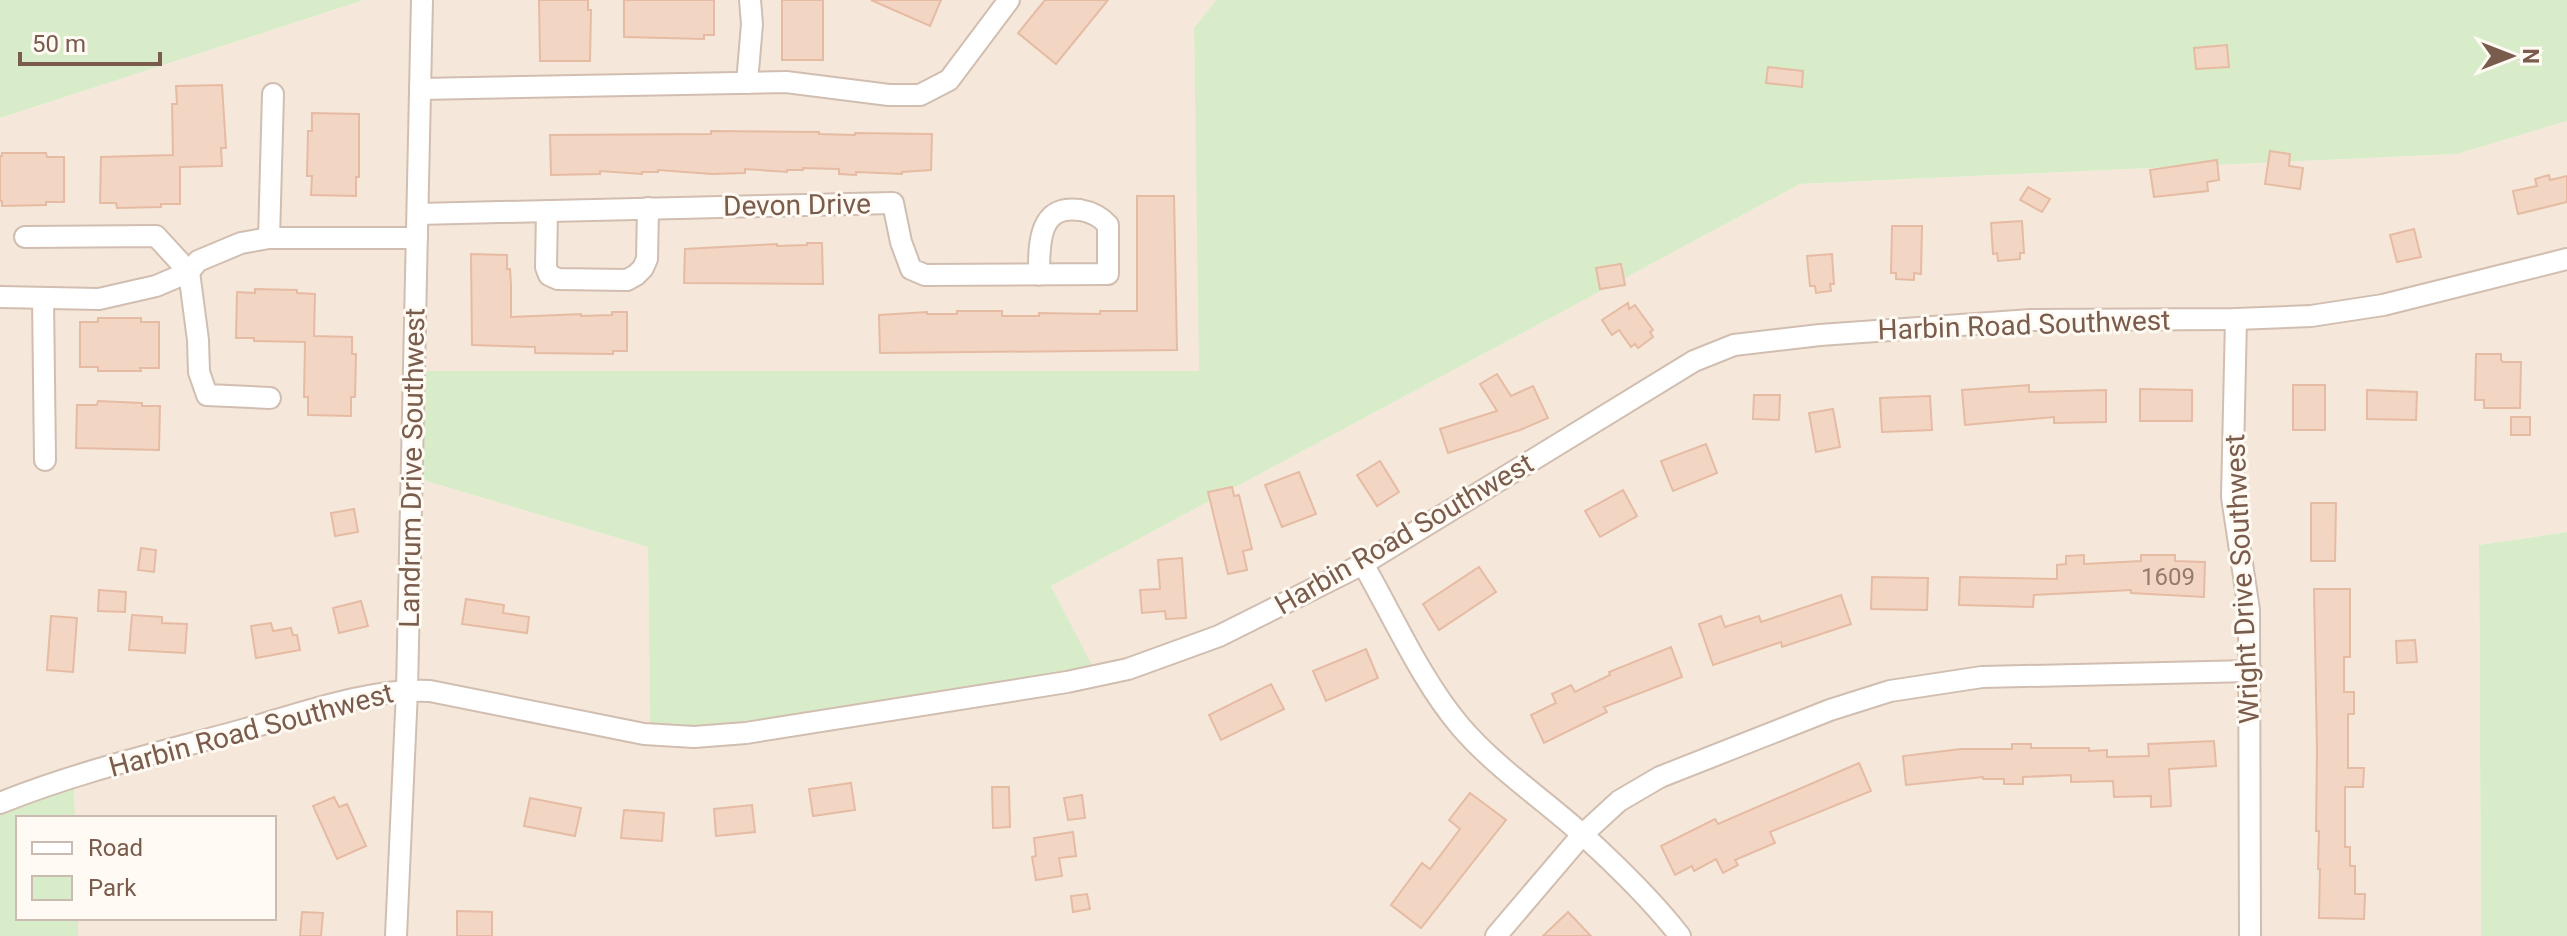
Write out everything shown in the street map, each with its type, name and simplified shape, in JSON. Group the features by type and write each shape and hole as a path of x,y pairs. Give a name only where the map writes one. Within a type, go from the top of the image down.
{"street":[{"name":"Landrum Drive Southwest","path":"396,936 407,690 422,0"},
{"path":"747,83 752,24 750,0"},
{"path":"420,89 786,82 889,95 920,95 949,80 1009,0"},
{"path":"269,238 273,94"},
{"name":"Devon Drive","path":"418,214 893,203 901,242 911,269 925,275 1039,275"},
{"path":"547,211 546,267 549,275 558,279 627,280 643,268 647,259 648,208"},
{"path":"25,237 156,236 189,272 199,372 207,395 270,398"},
{"path":"0,297 99,299 156,286 189,272 198,261 241,243 269,238 417,238"},
{"name":"Harbin Road Southwest","path":"0,803 79,775 340,703 407,690 430,691 644,734 694,737 746,733 1067,682 1128,669 1219,636 1363,564 1694,361 1734,345 1820,335 2031,320 2311,316 2383,305 2567,259"},
{"path":"43,298 45,460"},
{"name":"Wright Drive Southwest","path":"2236,319 2232,497 2249,610 2250,936"},
{"path":"1363,564 1429,681 1459,724 1500,768 1582,835 1665,916 1680,936"},
{"path":"1496,936 1582,835 1619,801 1660,777 1830,710 1890,691 1982,677 2251,671"}],"shaded area":[{"path":"364,0 1216,0 1194,28 1200,371 418,371 416,478 648,547 650,730 1097,676 1051,586 1800,184 2457,154 2567,121 2567,532 2479,545 2481,936 78,936 78,920 276,920 276,816 75,816 74,782 0,811 0,118"}],"green space":[{"path":"0,0 364,0 0,118"},
{"path":"1216,0 2567,0 2567,121 2457,154 1800,184 1051,586 1098,677 707,742 650,730 648,547 416,478 418,371 1199,371 1194,28"},
{"path":"2567,532 2567,936 2481,936 2479,545"},
{"path":"74,781 75,816 16,816 16,920 78,920 78,936 0,936 0,811"}],"building":[{"path":"539,0 588,0 588,10 591,10 590,61 540,61"},
{"path":"624,0 714,0 714,35 704,35 704,39 624,37"},
{"path":"782,0 823,0 823,60 782,60"},
{"path":"871,0 941,0 930,26"},
{"path":"1045,0 1108,0 1056,64 1018,33"},
{"path":"2227,45 2229,67 2196,69 2194,48"},
{"path":"1768,67 1803,71 1802,87 1766,83"},
{"path":"222,85 226,148 221,148 222,166 180,167 180,204 117,208 116,203 100,203 101,157 173,155 172,104 177,104 176,86"},
{"path":"312,113 359,114 356,196 311,195 312,176 307,176 308,131 312,131"},
{"path":"711,131 932,134 931,170 902,174 856,172 856,175 839,174 839,169 803,168 787,172 745,169 745,173 712,174 658,170 642,174 600,171 600,174 551,175 550,135 711,134"},
{"path":"2270,151 2290,154 2289,166 2303,168 2300,189 2265,184"},
{"path":"2,153 46,153 47,157 64,157 64,202 2,206"},
{"path":"2217,160 2219,180 2207,182 2208,191 2154,197 2150,170"},
{"path":"2549,175 2550,180 2567,176 2567,202 2518,214 2513,191 2537,186 2535,179"},
{"path":"2028,187 2050,199 2042,212 2020,200"},
{"path":"1137,196 1174,196 1177,350 880,353 879,315 1002,311 1002,316 1039,316 1039,313 1137,311"},
{"path":"2022,221 2024,253 2020,253 2020,259 1998,261 1997,253 1993,254 1991,223"},
{"path":"1892,226 1922,226 1921,274 1914,273 1914,280 1896,279 1896,273 1891,273"},
{"path":"2414,229 2421,257 2397,262 2390,235"},
{"path":"822,243 823,284 684,283 685,249"},
{"path":"471,254 507,255 511,317 627,312 627,351 613,351 613,354 535,353 535,347 472,345"},
{"path":"1832,254 1834,284 1830,284 1831,291 1816,293 1815,286 1810,286 1807,256"},
{"path":"1621,264 1625,285 1600,289 1596,268"},
{"path":"255,289 297,290 297,293 315,294 314,336 352,337 352,354 356,354 355,397 351,397 351,416 308,415 308,397 304,397 305,342 236,338 237,292 255,293"},
{"path":"1628,303 1629,309 1635,305 1653,330 1650,332 1653,337 1638,348 1635,344 1631,347 1619,330 1612,335 1602,320"},
{"path":"98,318 141,318 141,322 159,322 159,368 98,371 98,367 80,367 80,322 98,322"},
{"path":"2476,354 2501,354 2503,362 2521,362 2520,408 2484,408 2484,400 2475,400"},
{"path":"1497,374 1511,396 1533,386 1548,418 1448,453 1440,429 1497,411 1480,384"},
{"path":"2029,385 2029,392 2106,390 2106,422 2054,423 2054,417 1965,425 1962,390"},
{"path":"2293,385 2325,385 2325,430 2293,430"},
{"path":"2140,389 2192,390 2192,421 2140,421"},
{"path":"2367,390 2417,392 2416,420 2367,419"},
{"path":"1754,395 1780,395 1779,420 1753,419"},
{"path":"1930,396 1932,430 1882,432 1880,398"},
{"path":"98,401 160,406 159,450 76,448 77,405 97,405"},
{"path":"1833,409 1840,447 1816,452 1809,413"},
{"path":"2511,417 2530,417 2530,435 2511,435"},
{"path":"1706,444 1717,473 1673,491 1661,461"},
{"path":"1380,461 1399,492 1377,506 1357,475"},
{"path":"1299,472 1316,514 1282,527 1265,485"},
{"path":"1232,487 1234,496 1239,495 1252,549 1243,551 1247,570 1228,574 1208,492"},
{"path":"1623,490 1637,516 1600,537 1585,511"},
{"path":"2311,503 2336,503 2335,561 2311,561"},
{"path":"354,509 358,532 335,536 331,513"},
{"path":"141,548 156,550 154,572 138,570"},
{"path":"2084,555 2084,564 2141,561 2141,555 2175,555 2175,561 2205,562 2204,597 2131,593 2131,590 2034,595 2033,607 1959,605 1960,577 2057,579 2057,565 2066,564 2066,556"},
{"path":"1182,558 1186,618 1166,619 1165,611 1142,613 1140,590 1160,589 1158,560"},
{"path":"1479,567 1496,592 1439,630 1423,604"},
{"path":"1872,577 1928,578 1927,610 1871,609"},
{"path":"2314,589 2350,589 2350,657 2344,657 2344,692 2354,692 2354,714 2348,714 2348,768 2364,768 2363,787 2345,787 2345,847 2350,847 2350,866 2355,866 2355,894 2365,894 2364,919 2319,918"},
{"path":"99,590 126,592 125,612 98,611"},
{"path":"1841,595 1851,624 1782,647 1781,642 1713,665 1699,624 1721,616 1725,627 1759,616 1761,622"},
{"path":"466,599 504,605 503,613 529,617 527,633 462,624"},
{"path":"361,601 368,626 339,633 333,608"},
{"path":"132,615 162,617 162,623 187,624 185,653 129,650"},
{"path":"51,616 77,618 73,672 47,670"},
{"path":"271,623 273,631 291,628 293,635 297,635 300,650 256,658 251,626"},
{"path":"2415,640 2417,662 2397,663 2396,641"},
{"path":"1671,647 1682,677 1604,707 1607,712 1544,743 1531,715 1556,703 1552,694 1571,685 1575,692 1610,675 1609,672"},
{"path":"1366,649 1378,678 1326,701 1313,671"},
{"path":"1271,684 1284,709 1221,740 1209,715"},
{"path":"2214,741 2216,766 2169,769 2171,806 2151,807 2151,796 2114,797 2113,781 2071,782 2071,775 2023,777 2023,784 2004,784 2004,779 1983,777 1906,785 1903,756 1961,749 2012,749 2012,744 2031,744 2031,748 2107,750 2107,757 2149,756 2148,744"},
{"path":"1859,763 1871,791 1770,832 1775,843 1735,860 1738,865 1723,873 1716,859 1694,871 1692,866 1675,875 1661,846 1715,819 1718,824"},
{"path":"851,783 855,810 813,816 809,789"},
{"path":"992,787 1009,787 1010,827 993,828"},
{"path":"1470,793 1506,820 1421,928 1391,905 1422,863 1430,869 1460,829 1449,820"},
{"path":"1082,795 1085,818 1068,820 1064,798"},
{"path":"334,797 339,807 347,804 366,846 337,859 313,806"},
{"path":"530,798 581,808 575,836 524,826"},
{"path":"752,805 755,832 716,836 714,809"},
{"path":"624,810 664,813 662,841 621,838"},
{"path":"1073,832 1076,856 1059,858 1062,876 1036,880 1032,857 1036,856 1034,838"},
{"path":"1087,894 1090,909 1073,912 1071,896"},
{"path":"457,911 492,912 492,936 457,936"},
{"path":"302,912 323,913 321,936 300,936"},
{"path":"1568,912 1591,936 1543,936"}]}
